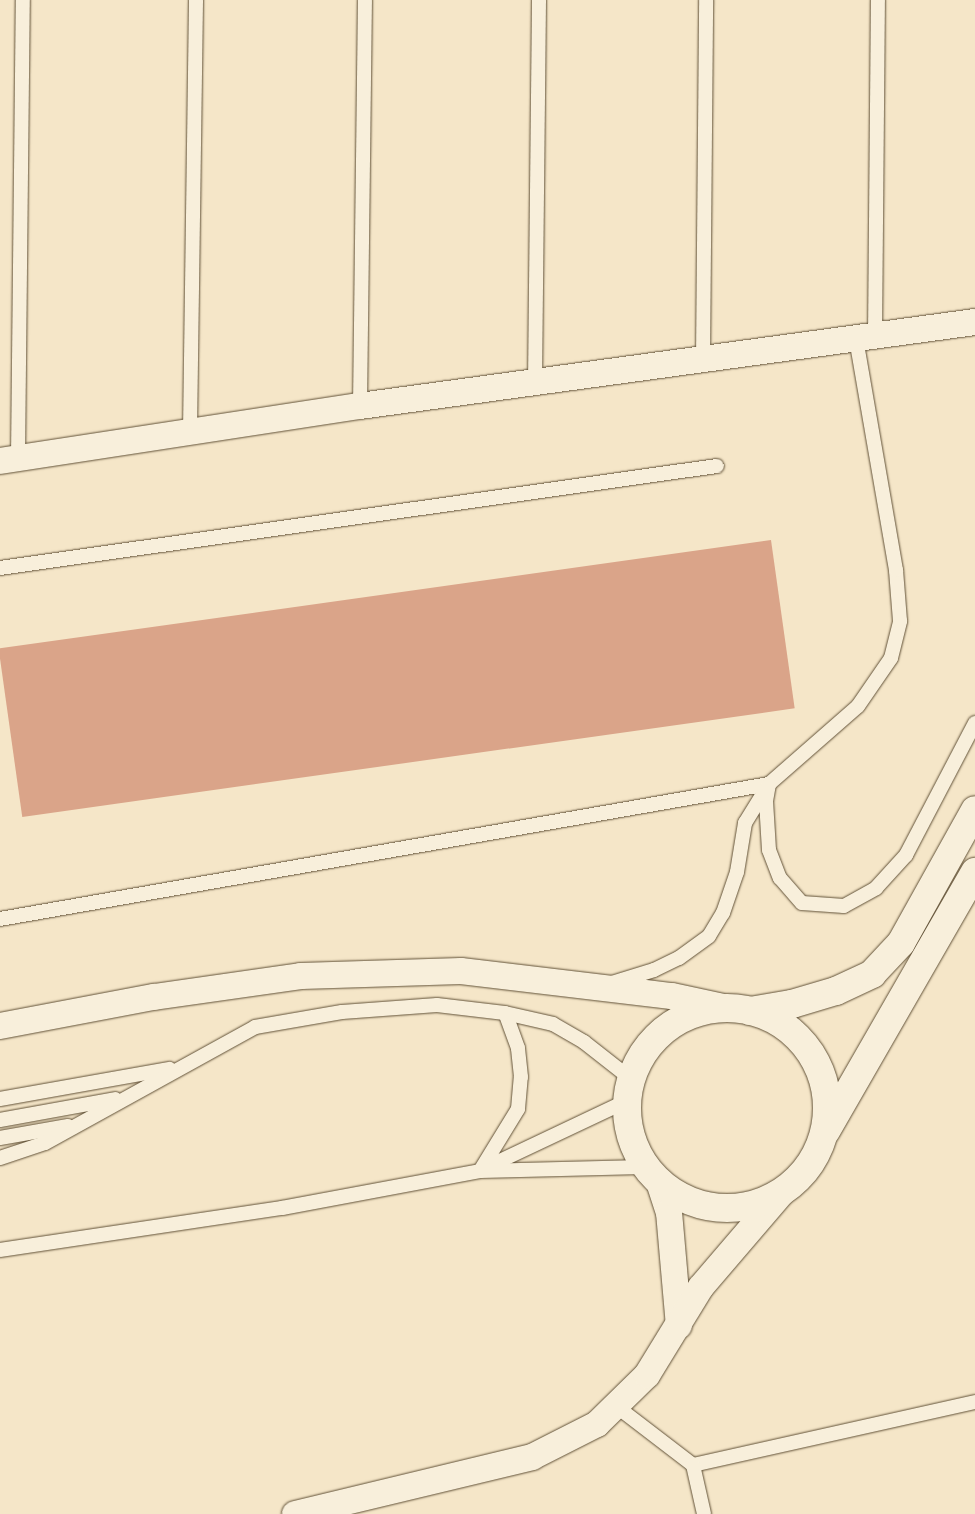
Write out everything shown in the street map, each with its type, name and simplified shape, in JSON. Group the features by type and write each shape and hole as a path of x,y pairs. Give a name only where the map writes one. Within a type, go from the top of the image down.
{"main road":[{"path":"975,810 901,943 872,974 836,991 792,1004 694,1014 663,1031 639,1059 629,1090 628,1124 651,1174 698,1204 720,1208 757,1203 784,1190 801,1175 814,1157 823,1136 975,872"},
{"path":"738,1009 782,1025 808,1050 824,1082 826,1118 823,1136"}],"street":[{"path":"9,459 360,406 975,322"},
{"path":"0,1026 154,997 301,976 461,972 672,996 738,1009"},
{"path":"651,1174 669,1212 679,1326"},
{"path":"299,1514 532,1457 597,1424 647,1374 679,1326 701,1286 784,1190"}],"lane":[{"path":"9,459 24,0"},
{"path":"190,432 196,0"},
{"path":"360,406 366,0"},
{"path":"536,382 539,0"},
{"path":"703,360 706,0"},
{"path":"600,987 654,970 679,958 709,936 723,913 737,872 745,823 769,784 858,706 890,658 900,620 896,570 866,337 878,0"},
{"path":"0,568 717,466"},
{"path":"769,784 766,801 769,850 780,878 802,903 844,906 876,888 906,855 975,723"},
{"path":"0,918 769,784"},
{"path":"0,1158 46,1143 255,1027 342,1012 437,1005 505,1014 553,1024 584,1042 629,1090 480,1171"},
{"path":"480,1171 518,1109 521,1078 518,1048 505,1014"},
{"path":"0,1100 181,1067"},
{"path":"0,1120 127,1097"},
{"path":"0,1138 80,1124"},
{"path":"0,1250 282,1208 480,1171 651,1174"},
{"path":"693,1466 975,1402"},
{"path":"616,1406 693,1466 704,1514"}],"building":[{"path":"771,540 795,708 22,817 0,648"}]}
